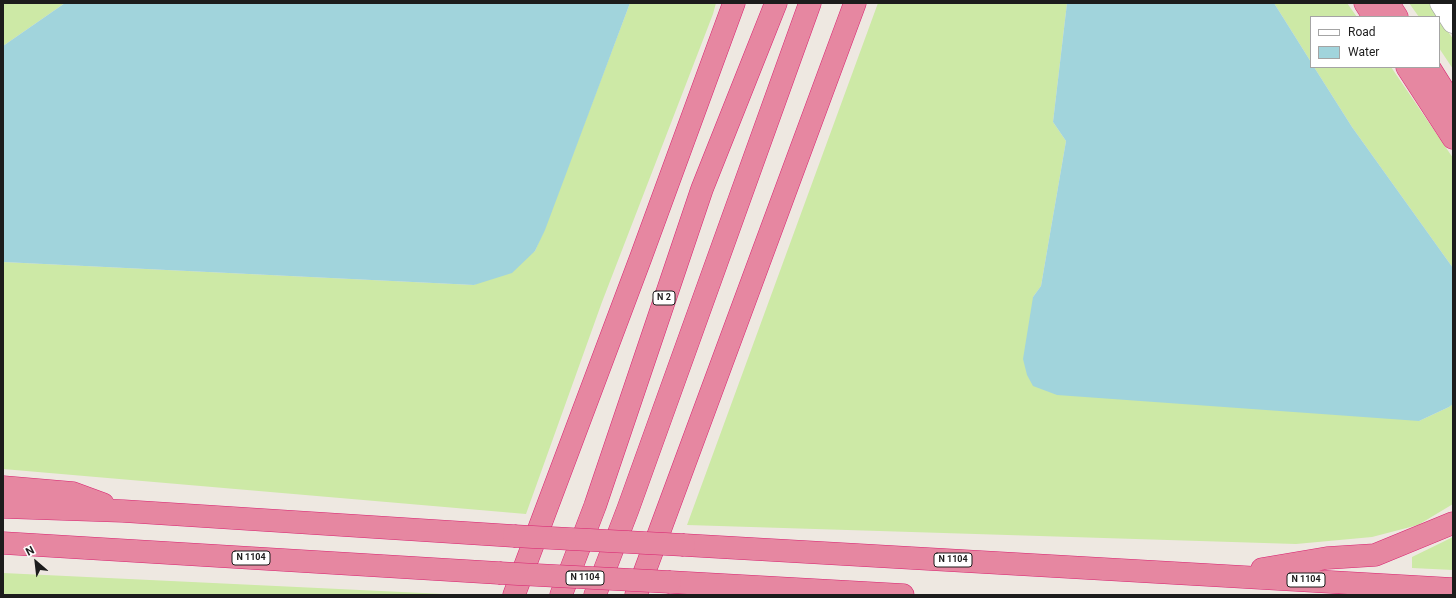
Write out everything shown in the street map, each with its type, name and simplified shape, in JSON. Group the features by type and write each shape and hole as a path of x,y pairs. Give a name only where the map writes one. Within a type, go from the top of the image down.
{"highway":[{"path":"514,595 734,3"},
{"name":"N 2","path":"561,595 595,506 702,189 776,3"},
{"path":"595,595 628,509 810,3"},
{"path":"636,595 855,3"},
{"path":"1365,3 1373,16"},
{"path":"1388,3 1396,16"},
{"path":"1408,68 1453,138"},
{"path":"1429,68 1453,105"},
{"path":"3,487 73,493 123,511"},
{"name":"N 1104","path":"3,507 123,511 514,536 1453,589"},
{"path":"1223,575 1327,558 1375,556 1453,522"},
{"name":"N 1104","path":"3,543 499,573 903,595"}],"lane":[{"path":"1441,3 1453,22"}],"green space":[{"path":"3,3 65,3 3,46"},
{"path":"630,3 716,3 602,302 526,514 3,469 3,262 474,285 535,251"},
{"path":"878,3 1067,3 1053,122 1066,141 1041,286 1033,297 1419,421 1453,404 1453,504 1418,525 1372,537 1296,544 687,525"},
{"path":"1274,3 1347,3 1356,16 1310,16 1310,60"},
{"path":"1409,3 1429,3 1438,16 1418,16"},
{"path":"1440,20 1453,39 1453,69 1440,50"},
{"path":"1315,68 1392,68 1453,158 1453,268 1352,127"},
{"path":"1453,537 1453,570 1412,568 1412,557"},
{"path":"3,573 465,595 3,595"}],"water":[{"path":"65,3 630,3 545,230 535,251 512,273 474,285 3,262 3,46"},
{"path":"1067,3 1274,3 1310,60 1310,68 1315,68 1352,127 1453,268 1453,404 1419,421 1057,395 1033,386 1027,375 1023,359 1033,297 1041,286 1066,141 1053,122"}]}
